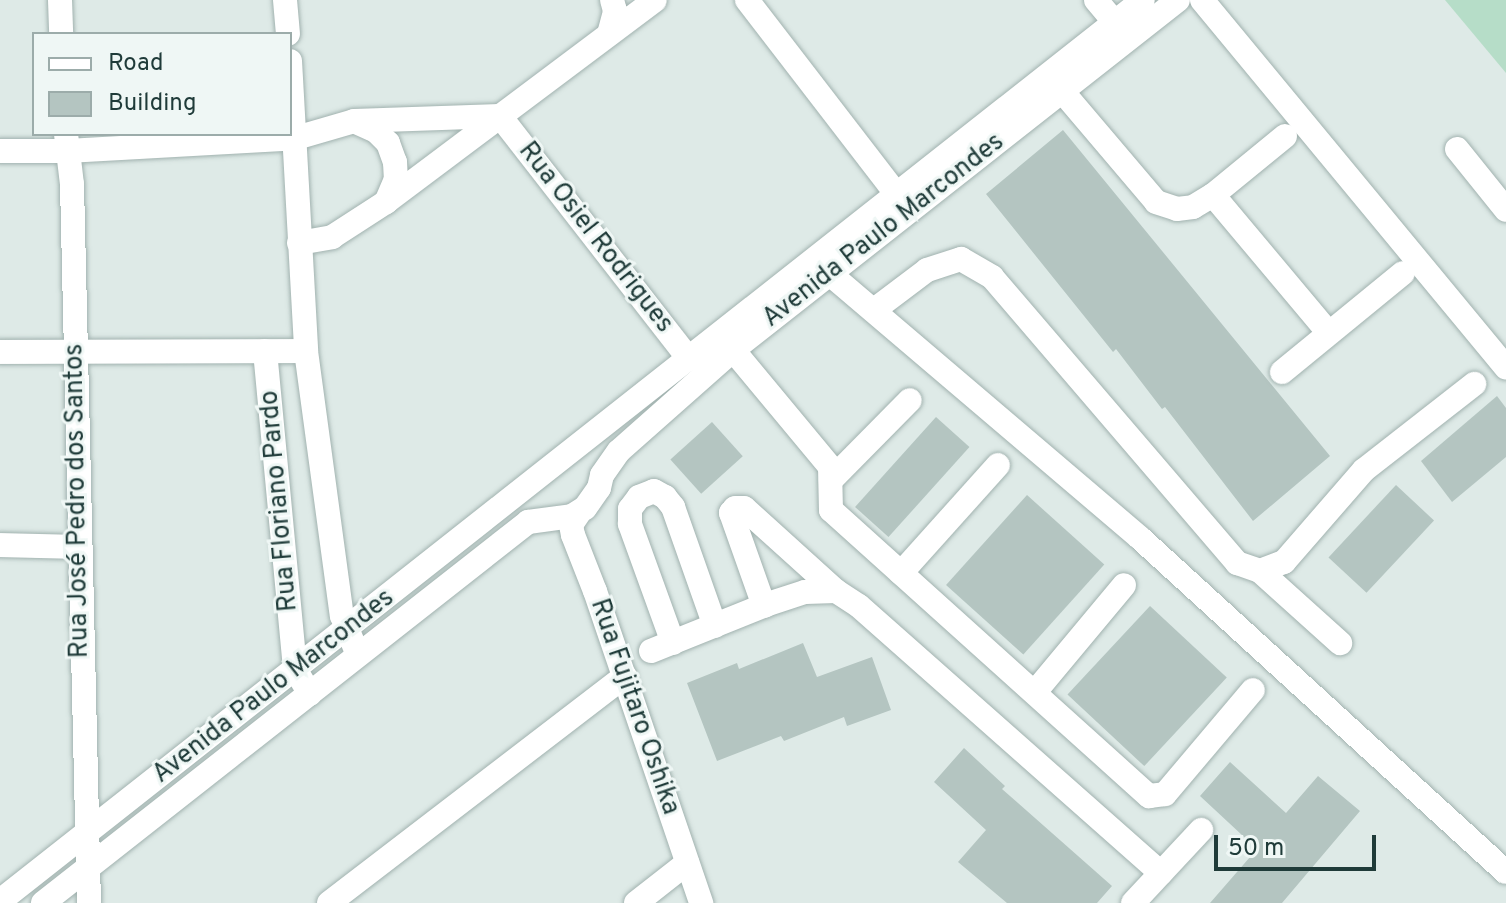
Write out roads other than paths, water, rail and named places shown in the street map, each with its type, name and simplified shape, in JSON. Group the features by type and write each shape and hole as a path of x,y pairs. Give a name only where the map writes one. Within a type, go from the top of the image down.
{"street":[{"path":"60,0 61,32"},
{"path":"285,0 288,32"},
{"path":"609,34 615,11 612,0"},
{"path":"299,243 332,237 386,202 655,0"},
{"path":"747,0 904,203"},
{"path":"1096,0 1121,31"},
{"name":"Avenida Paulo Marcondes","path":"0,901 689,359 1062,91 1121,31 1143,0"},
{"name":"Avenida Paulo Marcondes","path":"43,903 528,522 569,516 599,488 602,475 619,451 733,350 830,274 904,203 1121,31 1178,0"},
{"path":"1202,0 1506,368"},
{"name":"Rua Floriano Pardo","path":"292,87 306,351 342,616 358,655"},
{"path":"1062,91 1156,202 1177,209 1193,207 1213,195 1285,136"},
{"path":"0,151 67,143 296,138 354,121 500,116"},
{"name":"Rua Osiel Rodrigues","path":"500,116 689,359"},
{"path":"354,121 376,131 388,143 395,162 396,179 386,202"},
{"name":"Rua José Pedro dos Santos","path":"67,143 72,184 78,547 89,903"},
{"path":"1457,149 1506,210"},
{"path":"1213,195 1329,333"},
{"path":"874,310 927,270 961,259 992,277 1237,563 1260,571 1340,643"},
{"path":"1282,372 1403,273"},
{"path":"830,274 1140,538 1506,872"},
{"path":"733,350 830,467 831,510 1149,796 1165,794 1253,690"},
{"name":"Rua Floriano Pardo","path":"265,351 295,669 310,694"},
{"path":"0,352 306,351"},
{"path":"1260,571 1284,562 1364,470 1474,384"},
{"path":"831,480 910,400"},
{"path":"568,455 583,452 599,466 602,475"},
{"path":"901,573 998,465"},
{"path":"546,472 538,483 535,498 545,512 569,516"},
{"path":"715,626 673,507 665,497 654,491 639,497 630,509 630,524 662,647 805,592 836,591"},
{"path":"764,606 731,513 735,508 744,508 836,591 859,606 1161,873"},
{"name":"Rua Fujitaro Oshika","path":"569,516 701,903"},
{"path":"0,545 78,547"},
{"path":"1035,692 1124,585"},
{"path":"329,903 625,676"},
{"path":"1133,903 1201,830"},
{"path":"636,903 687,863"}]}
